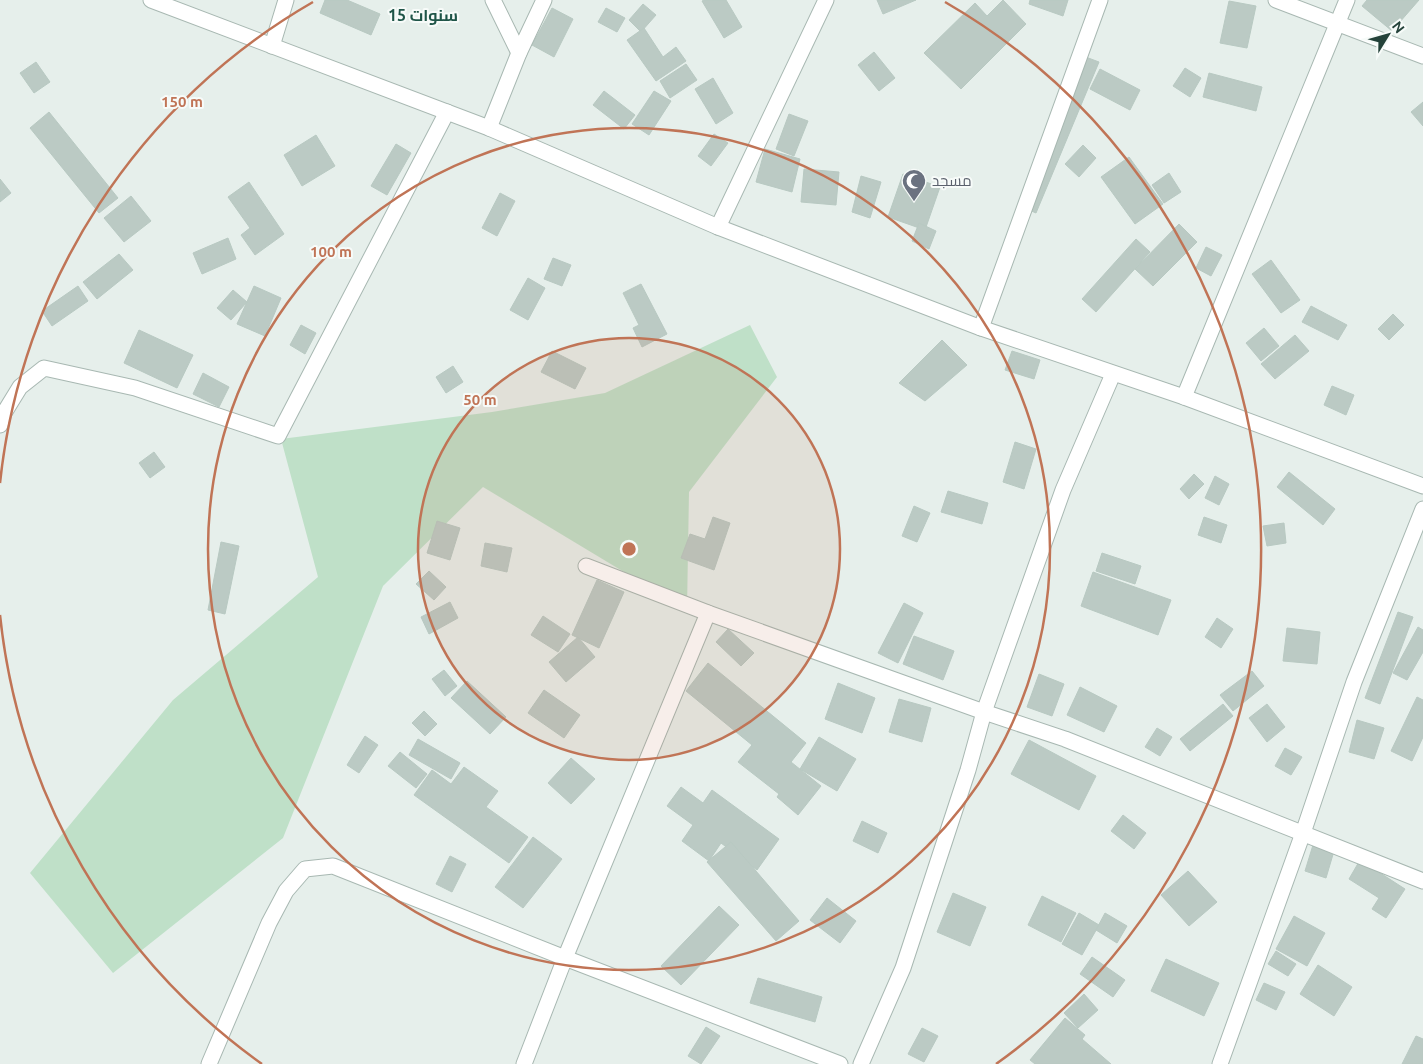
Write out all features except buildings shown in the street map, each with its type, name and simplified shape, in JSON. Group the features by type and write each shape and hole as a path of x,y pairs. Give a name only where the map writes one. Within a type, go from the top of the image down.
{"street":[{"path":"151,0 489,128 718,227 981,328 1184,397 1423,486"},
{"path":"272,46 286,0"},
{"path":"493,0 519,53"},
{"path":"489,128 519,53 544,0"},
{"path":"718,227 826,0"},
{"path":"981,328 1100,0"},
{"path":"1276,0 1423,56"},
{"path":"1184,397 1347,0"},
{"path":"0,425 4,413 20,387 44,368 135,388 278,436 447,112"},
{"path":"861,1064 903,968 968,770 984,712 1063,490 1113,374"},
{"path":"1220,1064 1303,833 1354,682 1423,510"},
{"path":"586,566 708,614 1065,740 1423,881"},
{"path":"524,1064 708,614"},
{"path":"209,1064 269,923 286,891 305,870 333,866 840,1064"}],"green space":[{"path":"750,325 777,377 689,492 687,610 483,487 383,586 283,838 113,973 30,873 173,700 318,577 281,439 492,412 605,393"}],"place":[{"name":"مسجد","path":"914,202"}],"district":[{"name":"15 سنوات","path":"423,15"}]}
